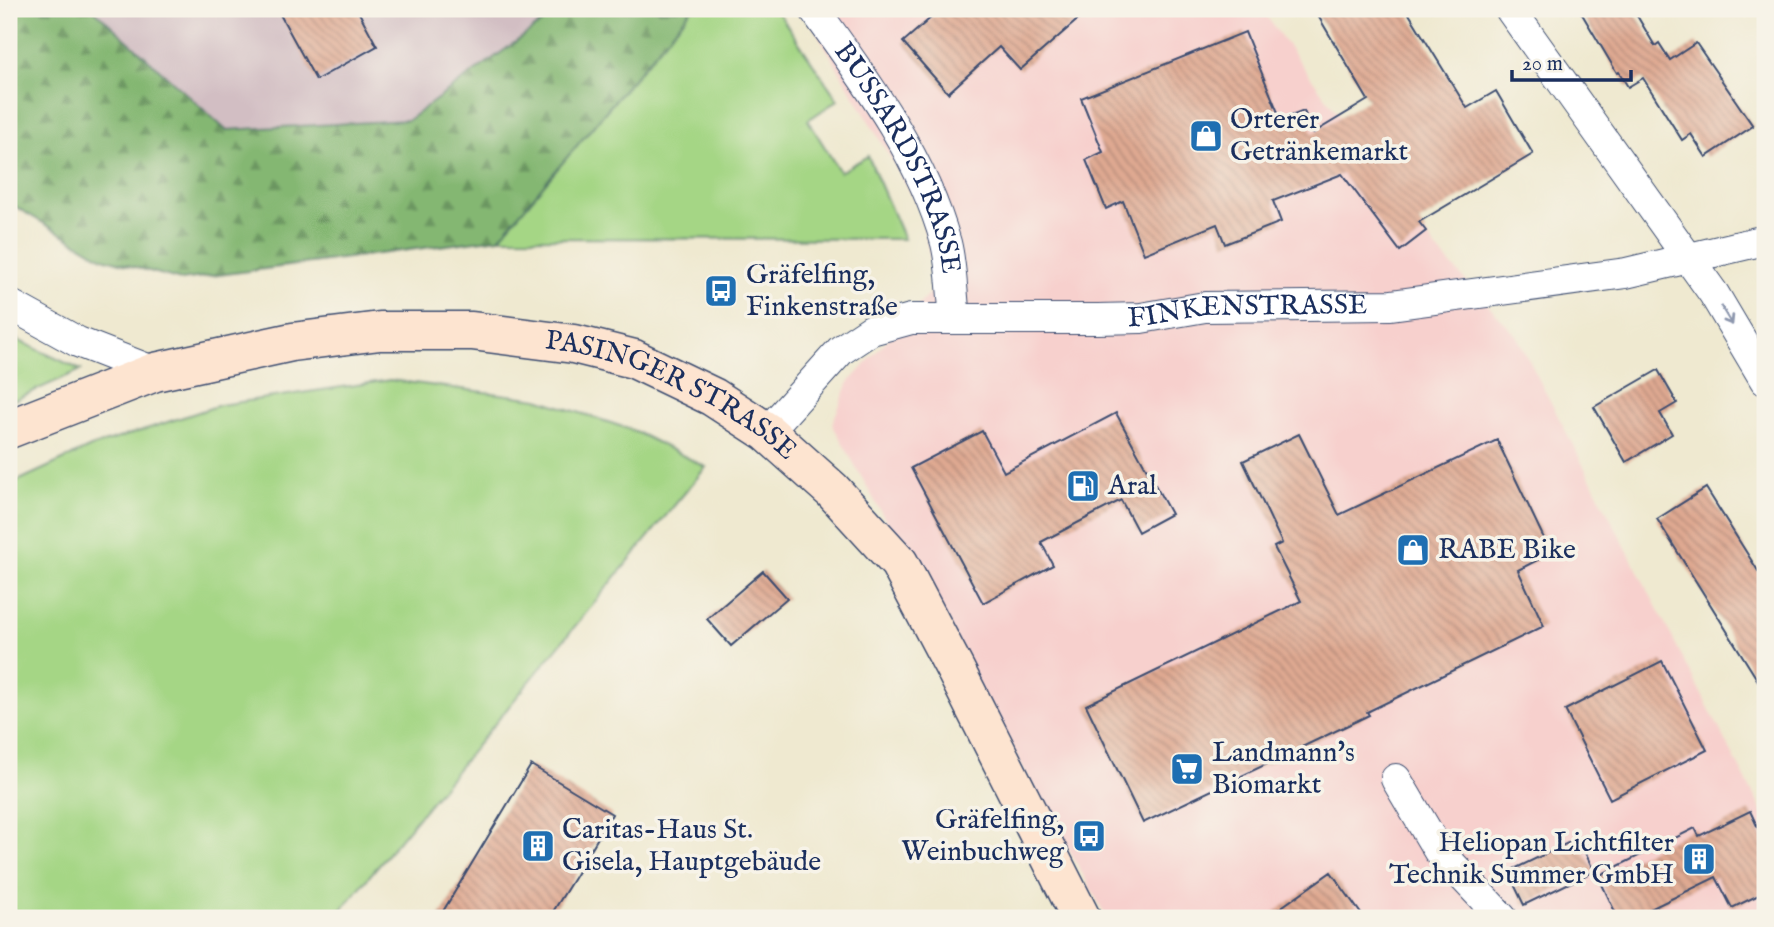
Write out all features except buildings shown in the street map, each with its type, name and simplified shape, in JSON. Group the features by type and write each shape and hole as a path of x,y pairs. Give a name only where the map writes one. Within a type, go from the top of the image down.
{"main road":[{"name":"PASINGER STRASSE","path":"9,429 155,372 292,342 380,331 472,331 574,344 634,359 713,397 767,432 832,490 899,563 1081,918"}],"street":[{"name":"BUSSARDSTRASSE","path":"814,9 872,89 922,177 946,244 955,318"},
{"path":"1510,9 1690,259 1765,380"},
{"name":"FINKENSTRASSE","path":"767,432 841,350 871,330 911,319 1141,318 1205,307 1391,305 1626,273 1765,240"},
{"path":"9,304 78,342 155,372"},
{"path":"1395,779 1438,850 1502,918"}],"shaded area":[{"path":"93,9 561,9 408,120 226,130"},
{"path":"829,9 1261,9 1439,252 1516,335 1765,817 1765,918 1107,918 832,424 849,382 936,286 919,207 812,24"}],"green space":[{"path":"9,9 93,9 226,130 408,120 561,9 692,9 499,238 181,280 103,258 9,203"},
{"path":"692,9 773,9 780,15 838,100 808,120 840,172 868,156 904,239 499,238"},
{"path":"13,338 81,370 12,401"},
{"path":"390,380 538,399 632,430 706,467 335,918 9,918 9,485 91,447 220,405"}],"place":[{"name":"Orterer Getränkemarkt","path":"1206,136"},
{"name":"Gräfelfing, Finkenstraße","path":"721,291"},
{"name":"Aral","path":"1083,486"},
{"name":"RABE Bike","path":"1413,550"},
{"name":"Landmann's Biomarkt","path":"1187,769"},
{"name":"Gräfelfing, Weinbuchweg","path":"1089,836"},
{"name":"Caritas-Haus St. Gisela, Hauptgebäude","path":"538,846"},
{"name":"Heliopan Lichtfilter Technik Summer GmbH","path":"1699,859"}]}
